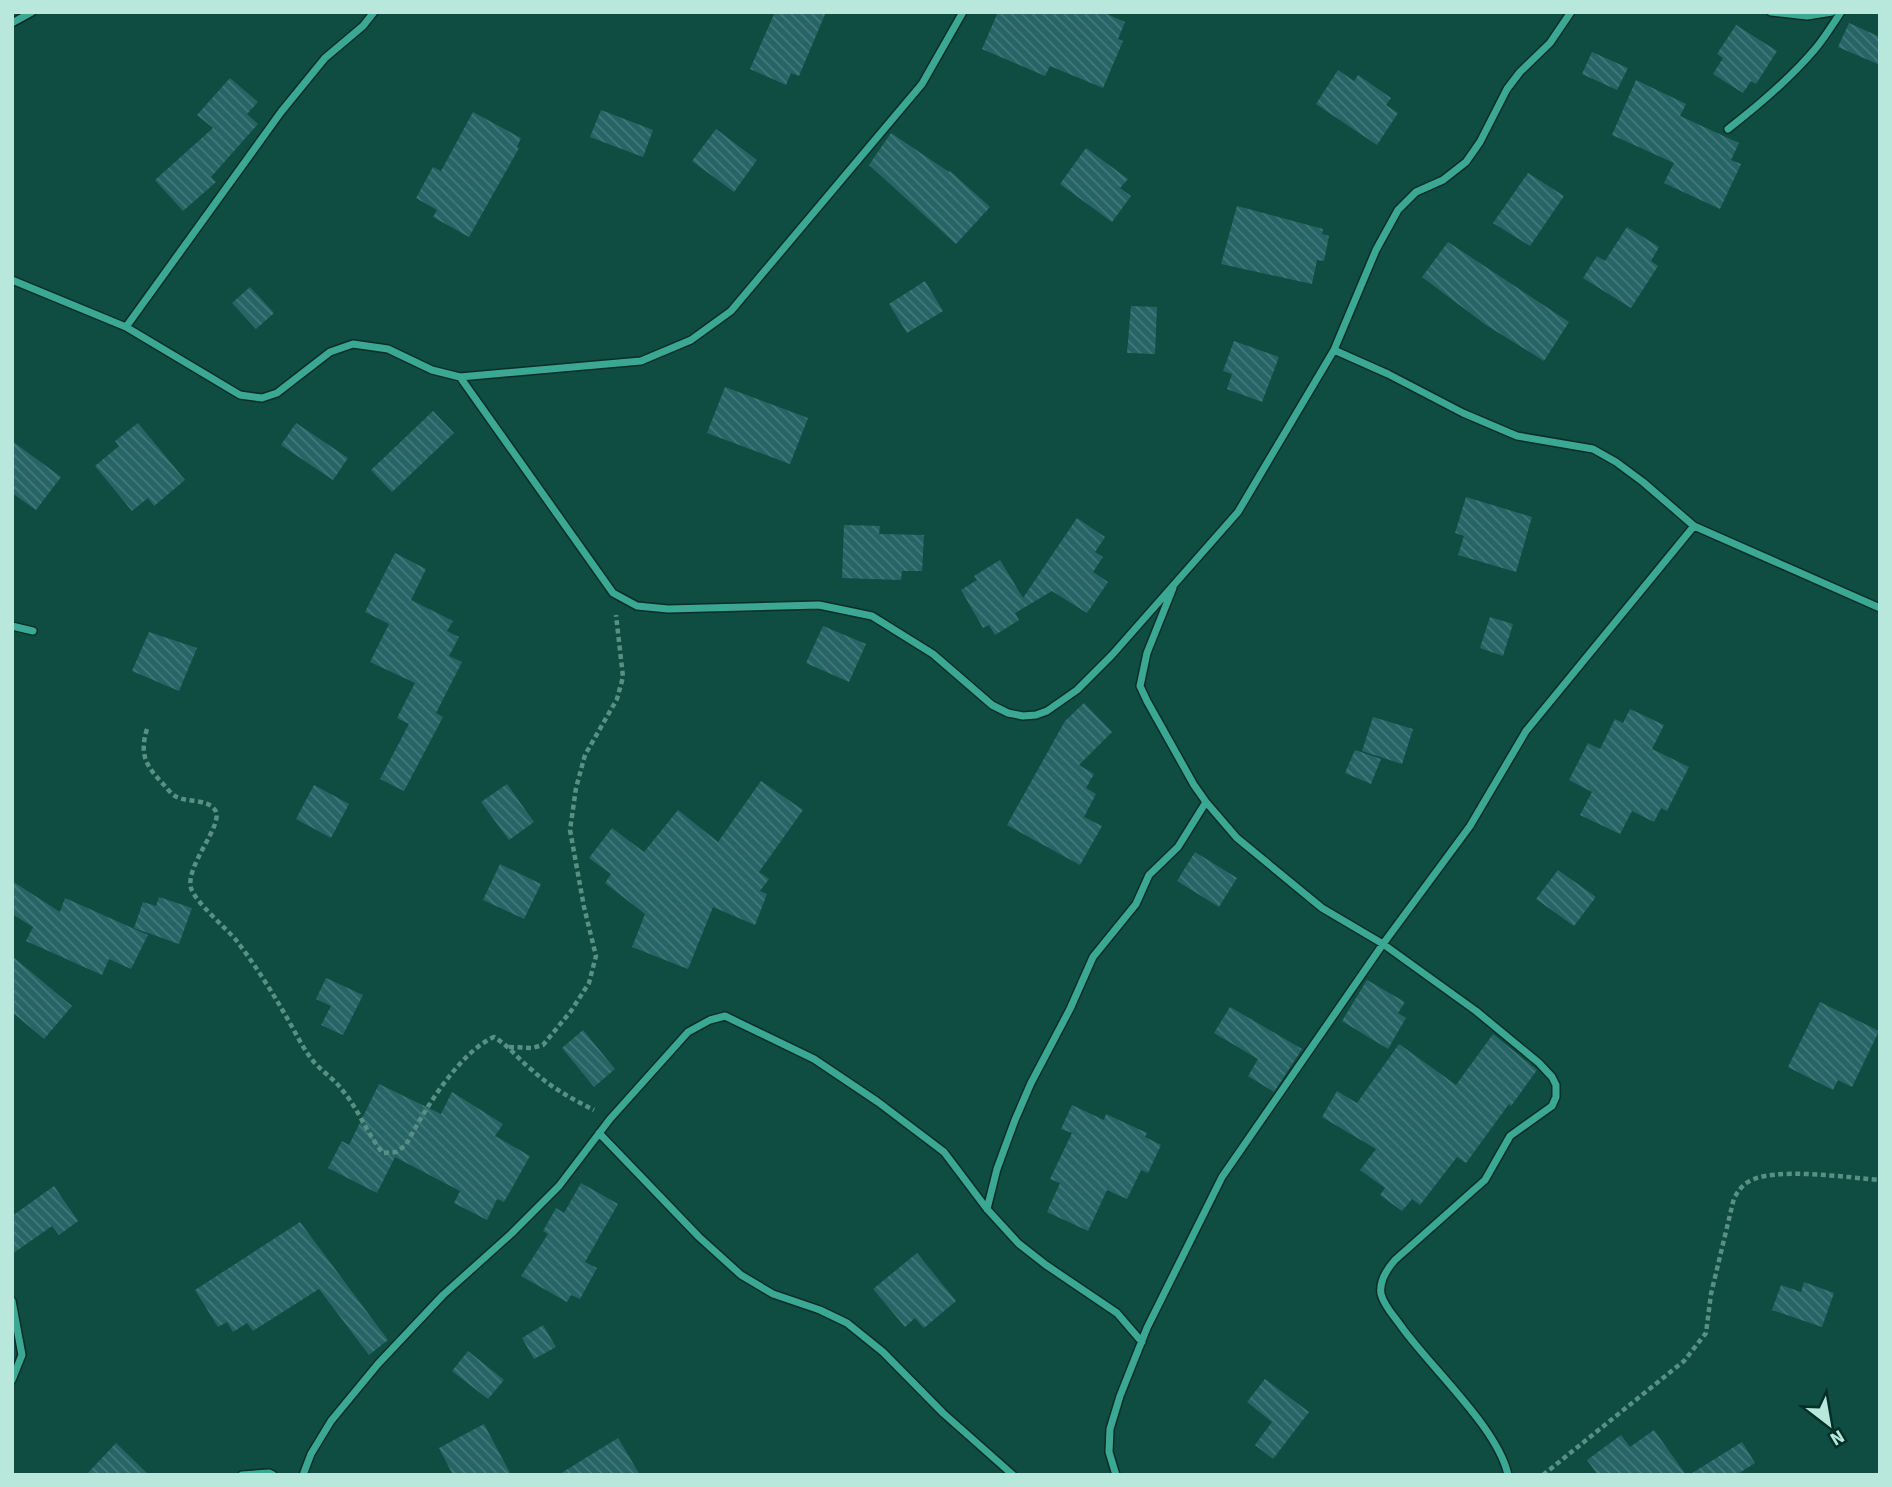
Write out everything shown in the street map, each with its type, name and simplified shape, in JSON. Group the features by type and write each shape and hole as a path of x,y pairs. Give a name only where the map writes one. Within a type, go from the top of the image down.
{"street":[{"path":"12,23 32,12"},
{"path":"126,327 281,112 325,58 363,26 374,12"},
{"path":"12,280 126,327 240,395 262,398 277,393 330,352 353,344 388,349 432,370 460,377 641,361 691,340 731,312 922,84 963,12"},
{"path":"460,377 613,593 637,606 668,609 819,605 872,616 933,653 992,705 1008,713 1036,715 1047,711 1077,690 1112,655 1238,512 1334,350 1377,250 1398,211 1416,192 1443,180 1466,162 1507,89 1520,72 1550,43 1571,12"},
{"path":"1770,12 1807,16 1832,12"},
{"path":"1728,130 1790,76 1816,48 1841,12"},
{"path":"1334,350 1388,374 1463,413 1517,436 1593,449 1643,482 1695,526 1880,608"},
{"path":"1116,1475 1109,1452 1110,1429 1120,1396 1142,1342 1223,1177 1382,944 1470,826 1526,732 1695,526"},
{"path":"1174,584 1147,653 1140,686 1206,802 1237,838 1322,908 1382,944 1476,1010 1539,1063 1556,1085 1556,1097 1552,1107 1510,1136 1485,1180 1395,1260 1386,1270 1381,1292 1385,1304 1408,1336 1488,1434 1505,1462 1508,1475"},
{"path":"12,626 33,631"},
{"path":"987,1209 997,1169 1015,1119 1093,957 1136,904 1149,875 1178,847 1206,802"},
{"path":"303,1475 311,1454 331,1421 378,1364 443,1295 511,1234 559,1186 610,1119 688,1032 710,1020 725,1016 814,1059 878,1102 944,1152 987,1209 1018,1243 1117,1313 1142,1342"},
{"path":"599,1133 699,1237 741,1275 773,1294 820,1310 847,1323 883,1352 943,1413 1013,1475"},
{"path":"12,1301 22,1355 12,1380"},
{"path":"242,1475 273,1475"}],"path":[{"path":"509,1047 532,1048 542,1045 571,1012 589,983 596,956 570,830 576,788 585,755 617,699 623,677 613,593"},
{"path":"147,729 143,744 146,764 175,796 202,803 216,811 217,817 212,831 194,862 190,887 236,940 282,1009 309,1056 322,1072 342,1088 383,1153 396,1152 406,1145 447,1082 483,1041 494,1037 509,1047 545,1082 610,1119"},
{"path":"1543,1475 1684,1361 1706,1333 1711,1294 1734,1198 1750,1180 1765,1175 1786,1174 1880,1180"}],"building":[{"path":"775,12 826,12 799,76 791,73 786,85 750,69"},
{"path":"998,12 1102,12 1125,22 1118,39 1123,41 1103,88 1050,66 1045,76 982,49"},
{"path":"1849,23 1880,37 1880,65 1838,47"},
{"path":"1736,25 1777,51 1756,84 1751,81 1743,93 1713,74 1723,58 1717,54"},
{"path":"1592,52 1628,68 1617,90 1582,74"},
{"path":"1338,70 1354,81 1358,75 1391,98 1386,105 1398,113 1377,145 1316,104"},
{"path":"230,78 258,102 247,114 258,124 211,177 216,182 183,211 155,180 213,128 197,115"},
{"path":"1636,80 1686,104 1680,116 1739,143 1731,160 1741,164 1720,209 1664,183 1674,163 1612,135"},
{"path":"601,110 653,130 643,157 590,137"},
{"path":"473,112 521,138 517,147 519,148 469,237 433,217 437,210 416,198 433,167 441,171"},
{"path":"716,129 757,160 734,192 692,161"},
{"path":"891,133 950,171 990,207 956,244 869,165"},
{"path":"1086,148 1128,179 1120,188 1131,196 1112,222 1060,184"},
{"path":"1528,173 1564,196 1530,246 1493,223"},
{"path":"1237,206 1323,229 1322,234 1329,236 1324,261 1317,260 1312,284 1221,264"},
{"path":"1627,227 1659,247 1651,261 1658,266 1631,308 1583,278 1597,256 1605,261"},
{"path":"1448,242 1569,322 1544,361 1486,325 1422,277"},
{"path":"925,281 943,311 907,333 889,304"},
{"path":"250,287 274,313 256,329 232,303"},
{"path":"1131,306 1157,307 1155,354 1127,353"},
{"path":"1234,341 1279,357 1262,402 1227,389 1232,374 1223,371"},
{"path":"725,387 808,418 790,464 707,433"},
{"path":"433,411 454,433 392,492 371,470"},
{"path":"138,423 185,480 154,506 148,498 132,511 95,466 119,446 115,441"},
{"path":"296,423 348,458 333,480 281,445"},
{"path":"12,441 61,477 36,510 12,493"},
{"path":"1466,497 1532,517 1516,572 1458,555 1464,536 1455,533"},
{"path":"1077,518 1105,537 1095,552 1103,557 1093,572 1108,582 1087,613 1052,591 1015,613 1019,620 995,635 989,625 983,628 961,590 977,580 974,576 1000,560 1023,598"},
{"path":"844,525 880,526 879,534 924,535 922,571 902,571 901,580 842,578"},
{"path":"395,553 426,569 411,600 453,621 447,631 459,637 449,656 462,662 436,713 443,717 404,791 380,779 409,724 397,718 415,683 370,662 389,624 365,612"},
{"path":"1490,617 1513,624 1503,656 1480,648"},
{"path":"823,626 866,644 849,682 806,663"},
{"path":"149,632 197,648 179,691 132,671"},
{"path":"1084,703 1112,732 1079,765 1094,774 1086,788 1096,794 1084,817 1102,826 1080,865 1007,825 1065,721"},
{"path":"1630,709 1664,725 1652,749 1689,767 1667,811 1661,808 1654,822 1632,811 1620,834 1580,815 1592,792 1569,780 1588,743 1600,749 1615,719 1623,723"},
{"path":"1373,717 1413,729 1402,764 1362,751"},
{"path":"1355,750 1381,759 1371,784 1345,773"},
{"path":"761,781 803,810 759,872 769,879 760,891 767,894 755,925 713,907 688,969 632,947 645,914 605,883 611,874 589,858 612,828 644,852 678,810 718,842"},
{"path":"507,784 534,822 509,840 481,802"},
{"path":"314,785 349,804 331,838 296,819"},
{"path":"1195,852 1237,878 1219,907 1177,881"},
{"path":"500,864 541,884 524,919 483,900"},
{"path":"1558,870 1596,897 1574,926 1536,899"},
{"path":"12,881 60,912 65,898 148,935 131,969 109,959 102,975 26,941 33,927 12,914"},
{"path":"159,897 192,908 179,944 134,928 143,902 156,906"},
{"path":"12,956 72,1006 44,1039 12,1012"},
{"path":"326,978 363,995 343,1035 321,1025 331,1006 316,999"},
{"path":"1367,980 1405,1002 1398,1013 1406,1018 1388,1049 1342,1021"},
{"path":"1820,1002 1879,1031 1852,1087 1838,1080 1833,1090 1788,1067"},
{"path":"1230,1007 1302,1049 1274,1092 1248,1076 1258,1059 1214,1033"},
{"path":"583,1030 615,1069 594,1087 562,1048"},
{"path":"1493,1034 1537,1070 1466,1163 1457,1157 1420,1205 1412,1199 1402,1211 1380,1195 1385,1188 1360,1170 1376,1149 1322,1117 1337,1091 1357,1103 1399,1044 1456,1085"},
{"path":"379,1084 441,1114 452,1092 503,1124 495,1136 530,1156 504,1202 497,1199 487,1220 454,1203 460,1191 395,1157 377,1193 328,1168 342,1141 349,1145"},
{"path":"1072,1105 1104,1120 1106,1114 1147,1133 1145,1137 1161,1145 1148,1173 1141,1170 1127,1199 1107,1190 1088,1231 1047,1212 1060,1183 1050,1179 1072,1133 1061,1129"},
{"path":"581,1183 618,1204 585,1262 597,1268 580,1299 571,1295 567,1302 521,1276 548,1234 543,1231 556,1208 564,1213"},
{"path":"54,1186 78,1221 59,1235 52,1226 12,1254 12,1216"},
{"path":"300,1222 388,1340 369,1355 319,1289 253,1331 247,1323 233,1332 227,1322 218,1327 195,1290"},
{"path":"917,1253 956,1301 924,1328 915,1318 905,1327 873,1289"},
{"path":"1804,1282 1834,1293 1822,1327 1772,1310 1781,1285 1801,1292"},
{"path":"543,1325 556,1347 534,1359 522,1338"},
{"path":"468,1351 504,1380 488,1399 452,1371"},
{"path":"1265,1379 1309,1412 1273,1459 1255,1445 1272,1422 1247,1402"},
{"path":"484,1424 511,1475 453,1475 439,1448"},
{"path":"1654,1430 1686,1475 1598,1475 1587,1460 1621,1435 1630,1447"},
{"path":"618,1438 640,1475 558,1475"},
{"path":"1742,1442 1755,1463 1736,1475 1689,1475"},
{"path":"116,1443 149,1475 86,1475"}]}
